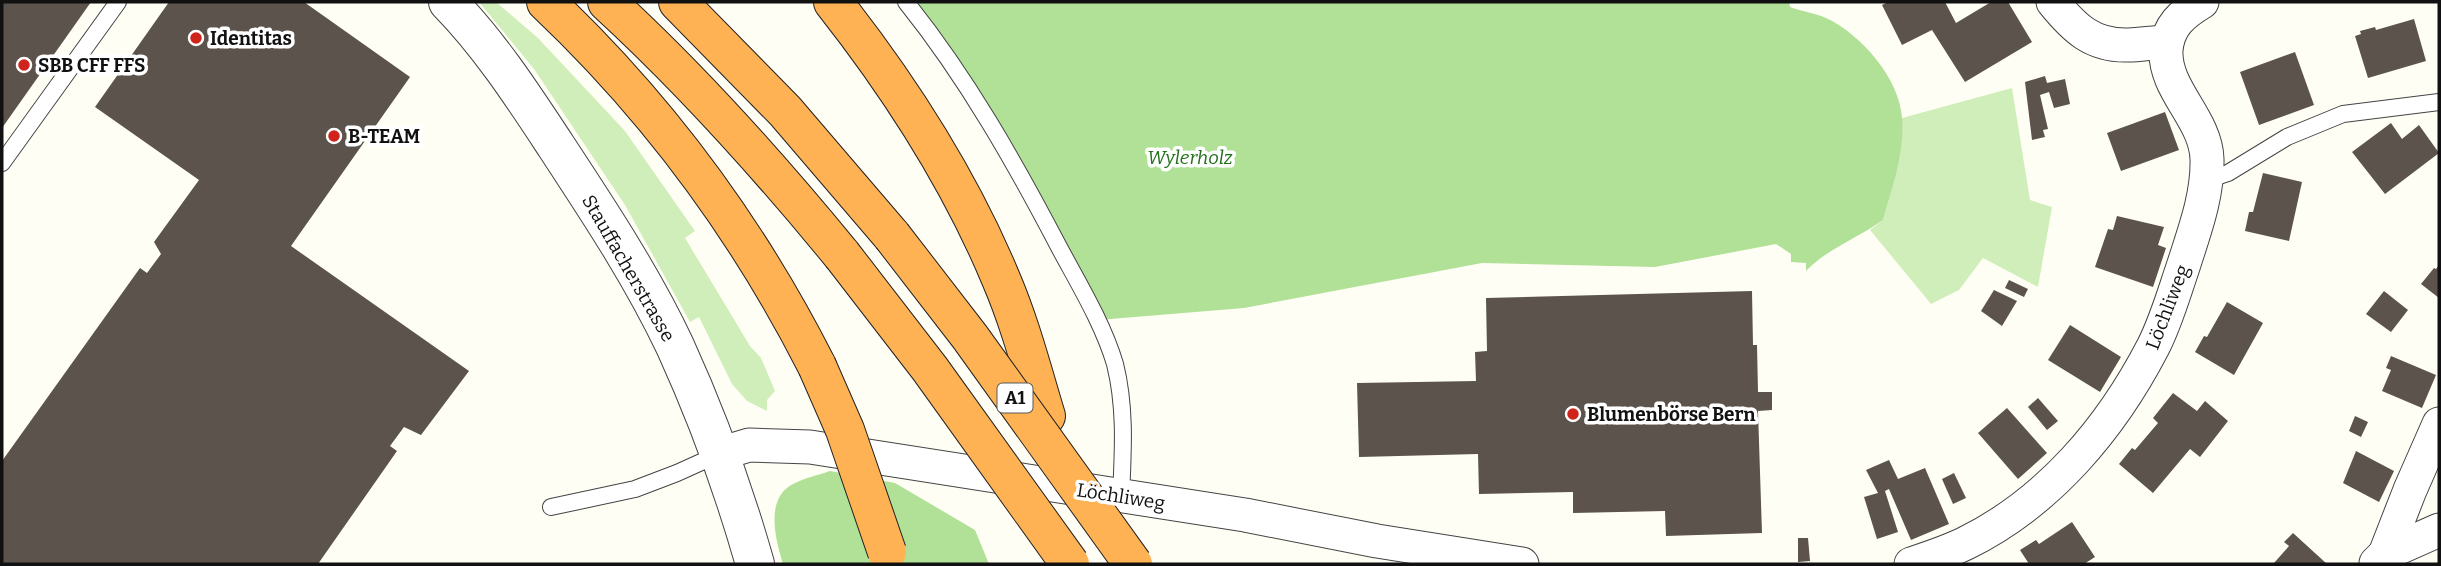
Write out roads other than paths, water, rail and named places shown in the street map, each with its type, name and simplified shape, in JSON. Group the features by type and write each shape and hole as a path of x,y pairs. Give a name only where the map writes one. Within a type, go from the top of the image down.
{"highway":[{"path":"547,2 642,100 698,171 748,242 788,308 817,366 845,430 888,558"},
{"path":"607,2 682,75 749,146 842,255 1073,560"},
{"name":"A1","path":"678,2 785,111 892,236 970,337 1133,564"},
{"path":"833,2 879,61 931,140 974,219 1009,301 1046,416 1073,560"}],"street":[{"name":"Stauffacherstrasse","path":"448,2 499,62 598,210 673,343 719,454 755,564"},
{"path":"2053,2 2064,16 2085,34 2104,44 2130,45 2167,42 2170,30 2177,20 2202,2"},
{"name":"Löchliweg","path":"1911,564 1966,543 2007,519 2045,490 2099,431 2154,345 2194,234 2206,175 2207,155 2201,133 2171,73 2166,55 2167,42"},
{"path":"2380,559 2439,424"},
{"name":"Löchliweg","path":"719,454 749,445 810,447 1245,515 1377,541 1521,564"},
{"path":"2380,559 2439,530"}],"lane":[{"path":"2,163 118,2"},
{"path":"906,2 980,105 1026,185 1097,320 1114,363 1122,400 1124,438 1121,496"},
{"path":"2206,175 2219,176 2228,173 2287,137 2343,114 2439,102"},
{"path":"551,507 635,489 719,454"}],"place":[{"name":"Identitas","path":"196,38"},
{"name":"SBB CFF FFS","path":"24,65"},
{"name":"B-TEAM","path":"334,136"},
{"name":"Blumenbörse Bern","path":"1573,414"}],"park label":[{"name":"Wylerholz","path":"1190,157"}]}
